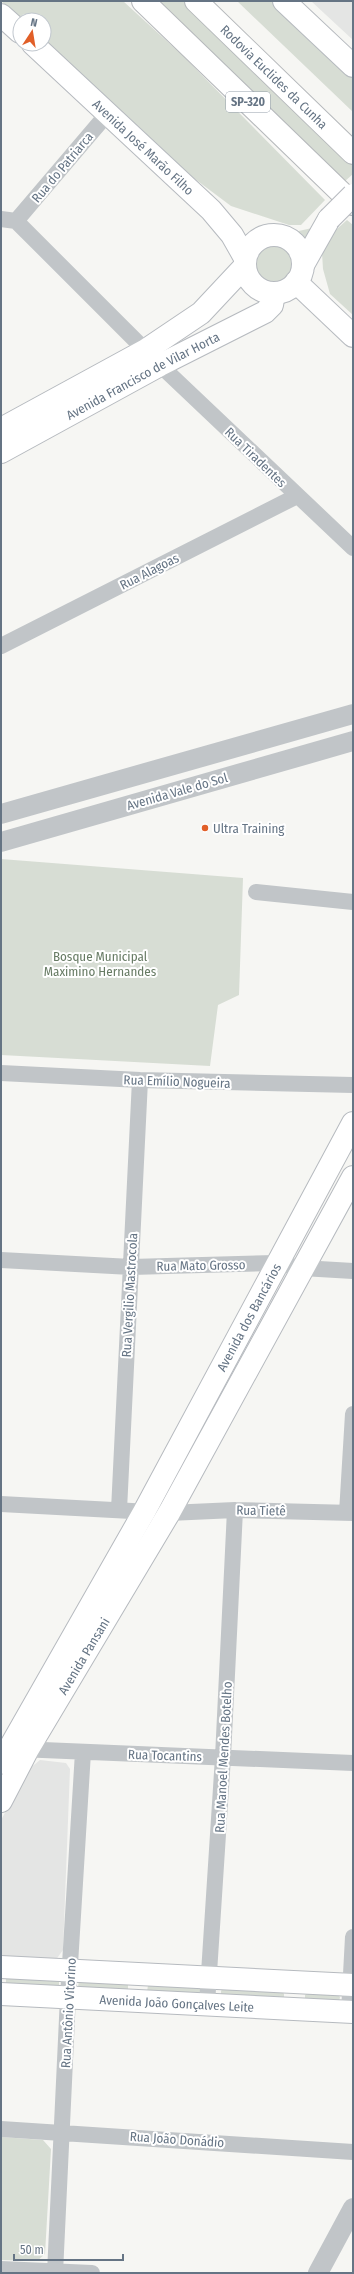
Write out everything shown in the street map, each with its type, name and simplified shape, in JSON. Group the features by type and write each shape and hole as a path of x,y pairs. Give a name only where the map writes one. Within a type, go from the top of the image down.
{"main road":[{"name":"SP-320","path":"143,1 353,204"},
{"name":"Rodovia Euclides da Cunha","path":"196,1 353,153"},
{"path":"284,1 353,66"},
{"path":"1,15 12,25"},
{"name":"Avenida José Marão Filho","path":"42,52 211,210 232,235 245,262"},
{"path":"327,221 267,236 253,244 245,262 248,276 254,285 263,291 274,293 290,288 300,273 327,221 353,194"},
{"path":"275,235 292,241 300,252 300,273 353,336"},
{"name":"Avenida Francisco de Vilar Horta","path":"153,357 201,313 245,262"},
{"name":"Avenida Francisco de Vilar Horta","path":"2,442 153,357 265,312 272,305 274,293"},
{"name":"Avenida dos Bancários","path":"144,1512 276,1263 353,1123"},
{"name":"Avenida dos Bancários","path":"169,1513 353,1177"},
{"name":"Avenida Pansani","path":"1,1801 9,1752 144,1512"},
{"name":"Avenida Pansani","path":"9,1752 169,1513"},
{"name":"Avenida João Gonçalves Leite","path":"1,1967 352,1985"},
{"path":"138,2001 140,1974"},
{"path":"289,2008 290,1982"},
{"name":"Avenida João Gonçalves Leite","path":"1,1994 351,2012"}],"street":[{"name":"Rua do Patriarca","path":"9,220 108,113"},
{"name":"Rua Tiradentes","path":"9,220 353,548"},
{"name":"Rua Alagoas","path":"1,646 297,496"},
{"name":"Avenida Vale do Sol","path":"1,814 257,741 352,718"},
{"path":"257,741 264,766"},
{"name":"Avenida Vale do Sol","path":"1,842 353,741"},
{"path":"256,892 353,902"},
{"name":"Rua Emílio Nogueira","path":"1,1073 140,1080 353,1085"},
{"name":"Rua Vergilio Mastrocola","path":"119,1510 140,1080"},
{"name":"Rua Mato Grosso","path":"1,1260 131,1267 276,1263 302,1268 353,1271"},
{"path":"350,1513 353,1414"},
{"path":"1,1504 144,1512"},
{"name":"Rua Tietê","path":"144,1512 169,1513 235,1510 350,1513"},
{"name":"Rua Manoel Mendes Botelho","path":"207,2004 210,1978 223,1757 235,1510"},
{"name":"Rua Tocantins","path":"9,1752 83,1752 353,1763"},
{"name":"Rua Antônio Vitorino","path":"55,2272 68,1997 71,1971 83,1752"},
{"path":"351,2012 353,1937"},
{"name":"Rua João Donádio","path":"1,2129 353,2152"},
{"path":"318,2273 353,2208"},
{"path":"1,2269 92,2273"}],"shaded area":[{"path":"311,1 353,1 353,40"},
{"path":"40,1760 66,1763 70,1769 63,1950 55,1961 1,1959 1,1820 29,1769"}],"green space":[{"path":"1,1 123,1 182,55 325,200 301,225 289,225 231,206 163,155 52,51 52,12 12,12"},
{"path":"153,1 188,1 353,163 353,174 344,182"},
{"path":"237,1 276,1 353,73 353,112"},
{"path":"347,220 353,225 353,315 330,294 323,269 322,253 329,236"},
{"path":"321,226 303,254 292,241 281,235"},
{"path":"274,237 284,239 292,245 298,253 300,263 298,273 292,281 284,287 274,289 264,287 256,281 250,273 248,263 250,253 256,245 264,239"},
{"name":"Bosque Municipal Maximino Hernandes","path":"1,859 243,878 239,995 218,1005 210,1066 1,1055"},
{"path":"6,1977 59,1979 59,1986 6,1984"},
{"path":"79,1980 128,1982 128,1991 78,1987"},
{"path":"148,1985 202,1988 202,1993 147,1992"},
{"path":"223,1988 281,1990 284,1994 284,1999 221,1997 221,1991"},
{"path":"308,1992 336,1993 340,1997 339,2002 305,2001 305,1995"},
{"path":"1,2137 43,2140 51,2149 45,2254 37,2261 1,2260"}],"place":[{"name":"Ultra Training","path":"205,828"}]}
